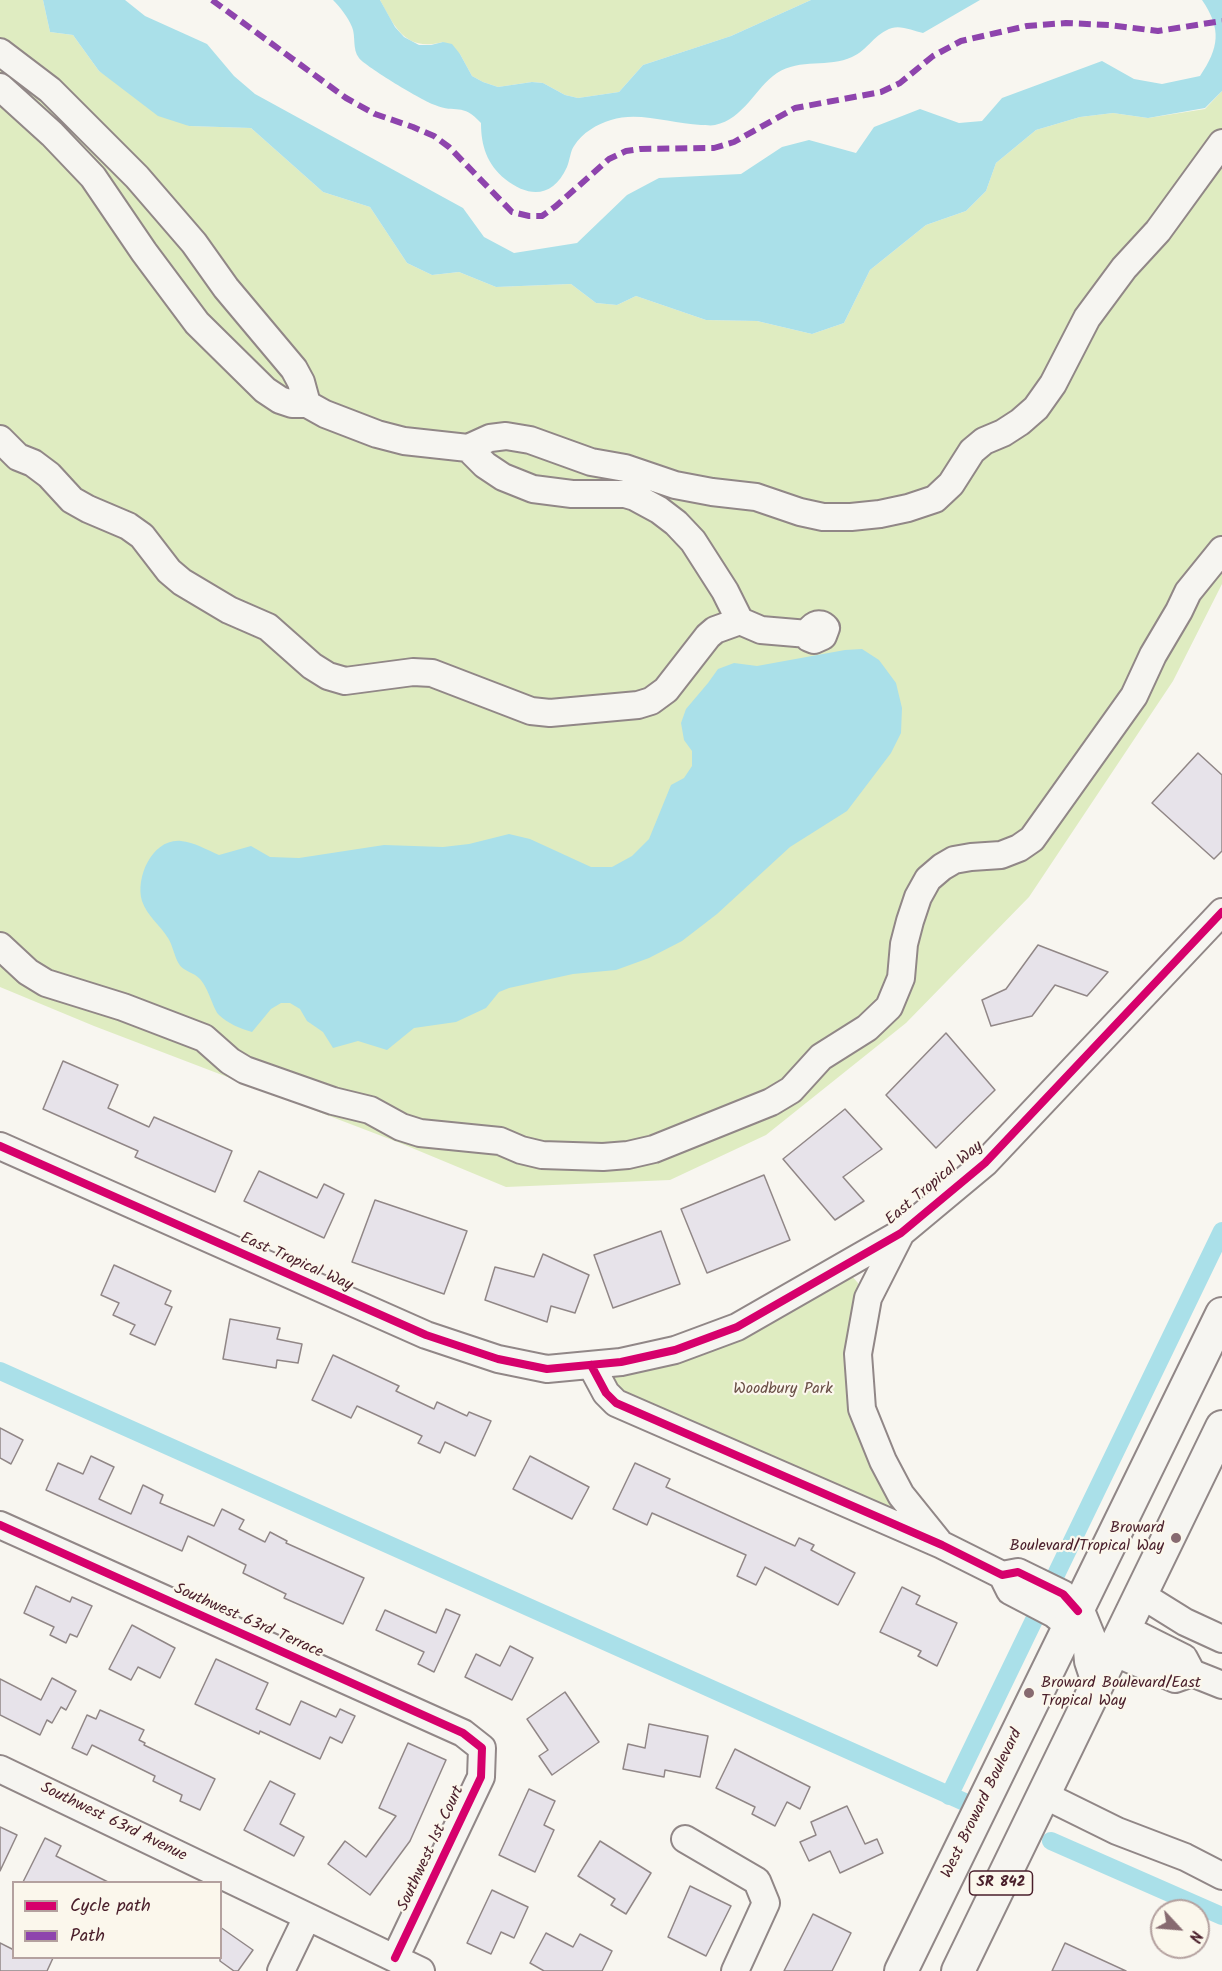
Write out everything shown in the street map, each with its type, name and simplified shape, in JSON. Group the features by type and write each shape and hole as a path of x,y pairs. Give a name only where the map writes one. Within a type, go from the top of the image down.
{"main road":[{"name":"West Broward Boulevard","path":"901,1971 1066,1611 1222,1314"},
{"name":"SR 842","path":"958,1971 1222,1427"},
{"path":"1066,1611 1089,1638 1091,1661 1098,1682"},
{"path":"919,1971 928,1949 924,1924"}],"street":[{"path":"0,52 50,90 162,204 234,297 294,369 301,382 307,404"},
{"path":"0,87 93,177 144,252 197,322 265,390 280,400 292,404 307,404 325,414 377,434 404,441 468,448 490,438 506,436 530,440 591,462 625,468 675,485 756,497 823,517 851,518 908,508 934,500 951,484 972,452 984,441 1003,433 1036,408 1053,384 1086,318 1124,268 1158,231 1222,143"},
{"path":"0,439 18,457 33,463 49,475 72,500 128,526 142,536 169,571 182,582 229,610 268,627 312,666 328,676 345,681 413,672 432,673 531,711 550,713 638,705 651,701 666,690 715,630 740,621"},
{"path":"468,448 485,465 519,485 552,492 625,494 659,510 676,523 693,541 725,591 740,621 761,630 808,634"},
{"path":"0,946 28,972 46,984 123,1007 204,1038 230,1061 245,1070 333,1101 370,1110 401,1127 420,1133 500,1141 542,1155 603,1157 628,1155 654,1149 771,1102 791,1090 821,1057 879,1018 897,993 901,978 904,944 910,921 918,897 928,879 954,860 971,856 1002,855 1019,848 1032,839 1134,696 1153,655 1188,592 1222,550"},
{"name":"East Tropical Way","path":"0,1146 426,1335 498,1359 547,1369 621,1362 675,1350 737,1327 901,1233 985,1163 1222,912"},
{"name":"East Tropical Way","path":"901,1233 868,1298 858,1354 862,1409 883,1461 901,1496 942,1545"},
{"name":"East Tropical Way","path":"591,1365 606,1393 616,1403 942,1545 1010,1579 1066,1611"},
{"name":"Southwest 63rd Terrace","path":"0,1525 463,1733 482,1748"},
{"path":"1140,1594 1185,1622 1222,1639"},
{"path":"1118,1640 1175,1679 1192,1673 1222,1684"},
{"name":"Southwest 1st Court","path":"395,1958 481,1777 482,1748"},
{"name":"Southwest 63rd Avenue","path":"0,1768 421,1971"},
{"path":"1044,1795 1117,1831 1185,1857 1222,1876"},
{"path":"685,1839 757,1881 766,1903 735,1971"},
{"path":"281,1971 307,1917"}],"green space":[{"path":"0,0 43,0 50,32 73,35 99,71 189,126 251,128 323,192 370,207 407,263 432,275 459,272 496,287 571,284 596,303 617,305 636,296 706,320 757,321 812,334 844,323 870,270 926,225 966,211 986,191 996,163 1036,130 1080,117 1113,113 1148,118 1205,109 1222,91 1222,584 1173,681 1029,897 906,1023 766,1135 670,1180 506,1187 400,1143 94,1026 0,987"},
{"path":"380,0 811,0 731,36 643,65 619,92 578,98 565,95 543,83 532,82 498,87 483,82 472,76 460,54 443,42 420,44 403,35"},
{"name":"Woodbury Park","path":"851,1275 858,1283 860,1295 854,1410 872,1472 896,1503 898,1513 627,1397 603,1372"}],"water":[{"path":"43,0 125,0 145,16 207,44 234,76 255,94 463,208 484,237 514,253 577,243 627,195 659,178 741,174 782,147 809,140 856,153 874,127 920,109 959,123 982,121 1002,98 1102,61 1134,79 1162,84 1200,76 1211,56 1216,38 1213,20 1202,0 1222,0 1222,91 1205,108 1148,118 1113,113 1080,117 1036,130 996,163 986,191 966,211 926,225 870,270 844,323 812,334 757,321 706,320 636,296 617,305 596,303 571,284 496,287 459,272 432,275 407,263 370,207 323,192 251,128 189,126 158,116 99,71 73,35 50,32"},
{"path":"333,0 380,0 395,27 404,37 419,45 443,42 452,44 472,76 483,82 498,87 532,82 543,83 565,95 578,98 619,92 643,65 731,36 811,0 980,0 923,33 892,28 886,30 852,57 834,62 786,68 769,79 742,110 725,122 708,125 633,117 600,124 577,141 567,167 555,185 540,192 531,192 505,179 489,161 482,139 481,123 469,113 429,102 372,69 359,58 350,23"},
{"path":"862,649 879,660 896,683 902,708 901,733 891,753 847,811 790,847 717,914 682,941 649,958 616,970 573,974 509,988 499,992 486,1008 456,1022 414,1028 387,1050 358,1041 333,1048 323,1032 307,1021 300,1009 290,1003 281,1003 271,1009 252,1032 234,1025 219,1015 200,979 179,964 168,938 142,901 141,881 148,861 162,846 181,841 219,855 251,846 270,857 299,858 384,845 443,847 469,844 509,834 530,839 591,867 612,867 632,856 649,839 671,785 684,778 692,766 692,751 684,740 681,723 686,709 718,669 734,663 757,666"}],"building":[{"path":"1198,753 1222,775 1222,851 1214,859 1152,803"},
{"path":"1038,945 1108,972 1087,996 1055,985 1032,1016 991,1026 982,1000 1006,989"},
{"path":"946,1033 995,1090 936,1148 886,1095"},
{"path":"63,1061 118,1085 108,1108 149,1127 154,1117 232,1151 215,1192 135,1157 138,1151 43,1109"},
{"path":"845,1109 882,1149 843,1177 864,1201 835,1220 783,1159"},
{"path":"259,1171 317,1198 324,1184 344,1194 324,1238 244,1201"},
{"path":"764,1175 790,1240 707,1273 681,1209"},
{"path":"375,1200 467,1231 444,1294 352,1262"},
{"path":"661,1231 680,1284 613,1308 594,1255"},
{"path":"543,1254 589,1275 575,1313 551,1306 547,1322 485,1300 495,1267 534,1277"},
{"path":"114,1265 171,1291 165,1304 172,1307 155,1345 130,1334 135,1325 113,1315 119,1303 101,1295"},
{"path":"230,1319 280,1328 277,1339 302,1344 298,1363 277,1360 276,1368 223,1359"},
{"path":"333,1355 399,1386 396,1391 434,1409 437,1402 467,1416 469,1412 491,1421 475,1456 445,1442 440,1453 418,1443 422,1436 357,1406 351,1418 312,1400"},
{"path":"0,1428 23,1440 11,1464 0,1458"},
{"path":"91,1456 114,1467 99,1499 131,1514 143,1485 163,1495 160,1503 214,1526 222,1509 244,1520 239,1529 265,1542 270,1532 287,1541 286,1543 364,1578 343,1624 284,1598 286,1594 243,1573 246,1565 188,1536 182,1551 46,1490 58,1463 83,1474"},
{"path":"530,1456 589,1487 572,1519 513,1489"},
{"path":"635,1463 670,1479 666,1487 795,1546 799,1538 814,1545 811,1550 855,1573 838,1605 765,1567 756,1585 737,1576 746,1555 652,1513 647,1525 613,1509"},
{"path":"36,1586 70,1602 72,1597 92,1606 77,1637 70,1634 66,1643 50,1635 54,1627 24,1613"},
{"path":"902,1587 920,1596 916,1604 957,1623 937,1666 918,1656 921,1651 880,1632"},
{"path":"446,1609 460,1615 434,1672 418,1664 424,1652 376,1630 385,1610 436,1633"},
{"path":"132,1625 175,1648 160,1678 138,1667 131,1680 109,1669"},
{"path":"510,1646 533,1658 512,1700 465,1677 476,1654 500,1666"},
{"path":"216,1659 268,1683 256,1709 290,1725 301,1701 336,1717 340,1709 355,1716 342,1743 330,1737 320,1759 195,1704"},
{"path":"52,1678 76,1691 66,1710 61,1707 52,1723 47,1720 40,1735 0,1715 0,1679 41,1700"},
{"path":"565,1692 599,1742 552,1775 539,1756 548,1750 527,1719"},
{"path":"100,1710 144,1730 139,1740 145,1743 144,1745 215,1779 200,1810 180,1801 182,1795 153,1781 155,1776 92,1745 87,1755 72,1748 87,1715 96,1719"},
{"path":"649,1724 708,1736 700,1777 665,1770 664,1777 623,1769 628,1744 645,1748"},
{"path":"408,1743 446,1760 410,1841 370,1895 328,1864 345,1841 366,1857 396,1816 379,1808"},
{"path":"735,1749 810,1787 800,1809 787,1802 775,1826 752,1814 755,1807 716,1788"},
{"path":"270,1781 295,1794 280,1824 304,1837 294,1856 244,1830"},
{"path":"529,1789 555,1801 544,1825 554,1830 535,1872 499,1855"},
{"path":"847,1806 865,1844 877,1839 883,1853 840,1873 830,1851 809,1861 800,1842 816,1835 811,1822"},
{"path":"0,1827 17,1835 0,1871"},
{"path":"45,1838 61,1846 56,1856 106,1881 24,1881"},
{"path":"600,1841 651,1873 626,1914 611,1905 615,1899 578,1876"},
{"path":"690,1886 731,1906 706,1956 668,1937"},
{"path":"492,1890 528,1907 514,1938 501,1932 491,1954 467,1943"},
{"path":"813,1914 851,1933 832,1971 784,1971"},
{"path":"222,1928 253,1950 238,1971 234,1971 220,1961 222,1959"},
{"path":"546,1933 573,1947 580,1934 612,1951 602,1971 544,1971 530,1963"},
{"path":"0,1943 12,1949 12,1959 53,1959 47,1971 0,1971"},
{"path":"1065,1943 1126,1971 1052,1971"}],"waterway":[{"path":"949,1796 1222,1231"},
{"path":"0,1371 969,1804"},
{"path":"1051,1841 1222,1916"}],"marked path":[{"path":"212,0 346,98 375,114 434,136 449,147 512,212 529,216 542,216 609,159 626,151 714,148 734,142 795,108 881,92 900,83 933,56 961,41 1027,26 1066,23 1158,31 1222,21"}],"cycle path":[{"path":"0,1146 426,1335 498,1359 547,1369 621,1362 675,1350 737,1327 901,1233 985,1163 1222,912"},
{"path":"591,1365 606,1393 616,1403 942,1545 1002,1575 1018,1572 1063,1594 1078,1611"},
{"path":"0,1525 463,1733 482,1748 481,1777 395,1958"}],"place":[{"name":"Broward Boulevard/Tropical Way","path":"1176,1538"},
{"name":"Broward Boulevard/East Tropical Way","path":"1029,1693"}]}
